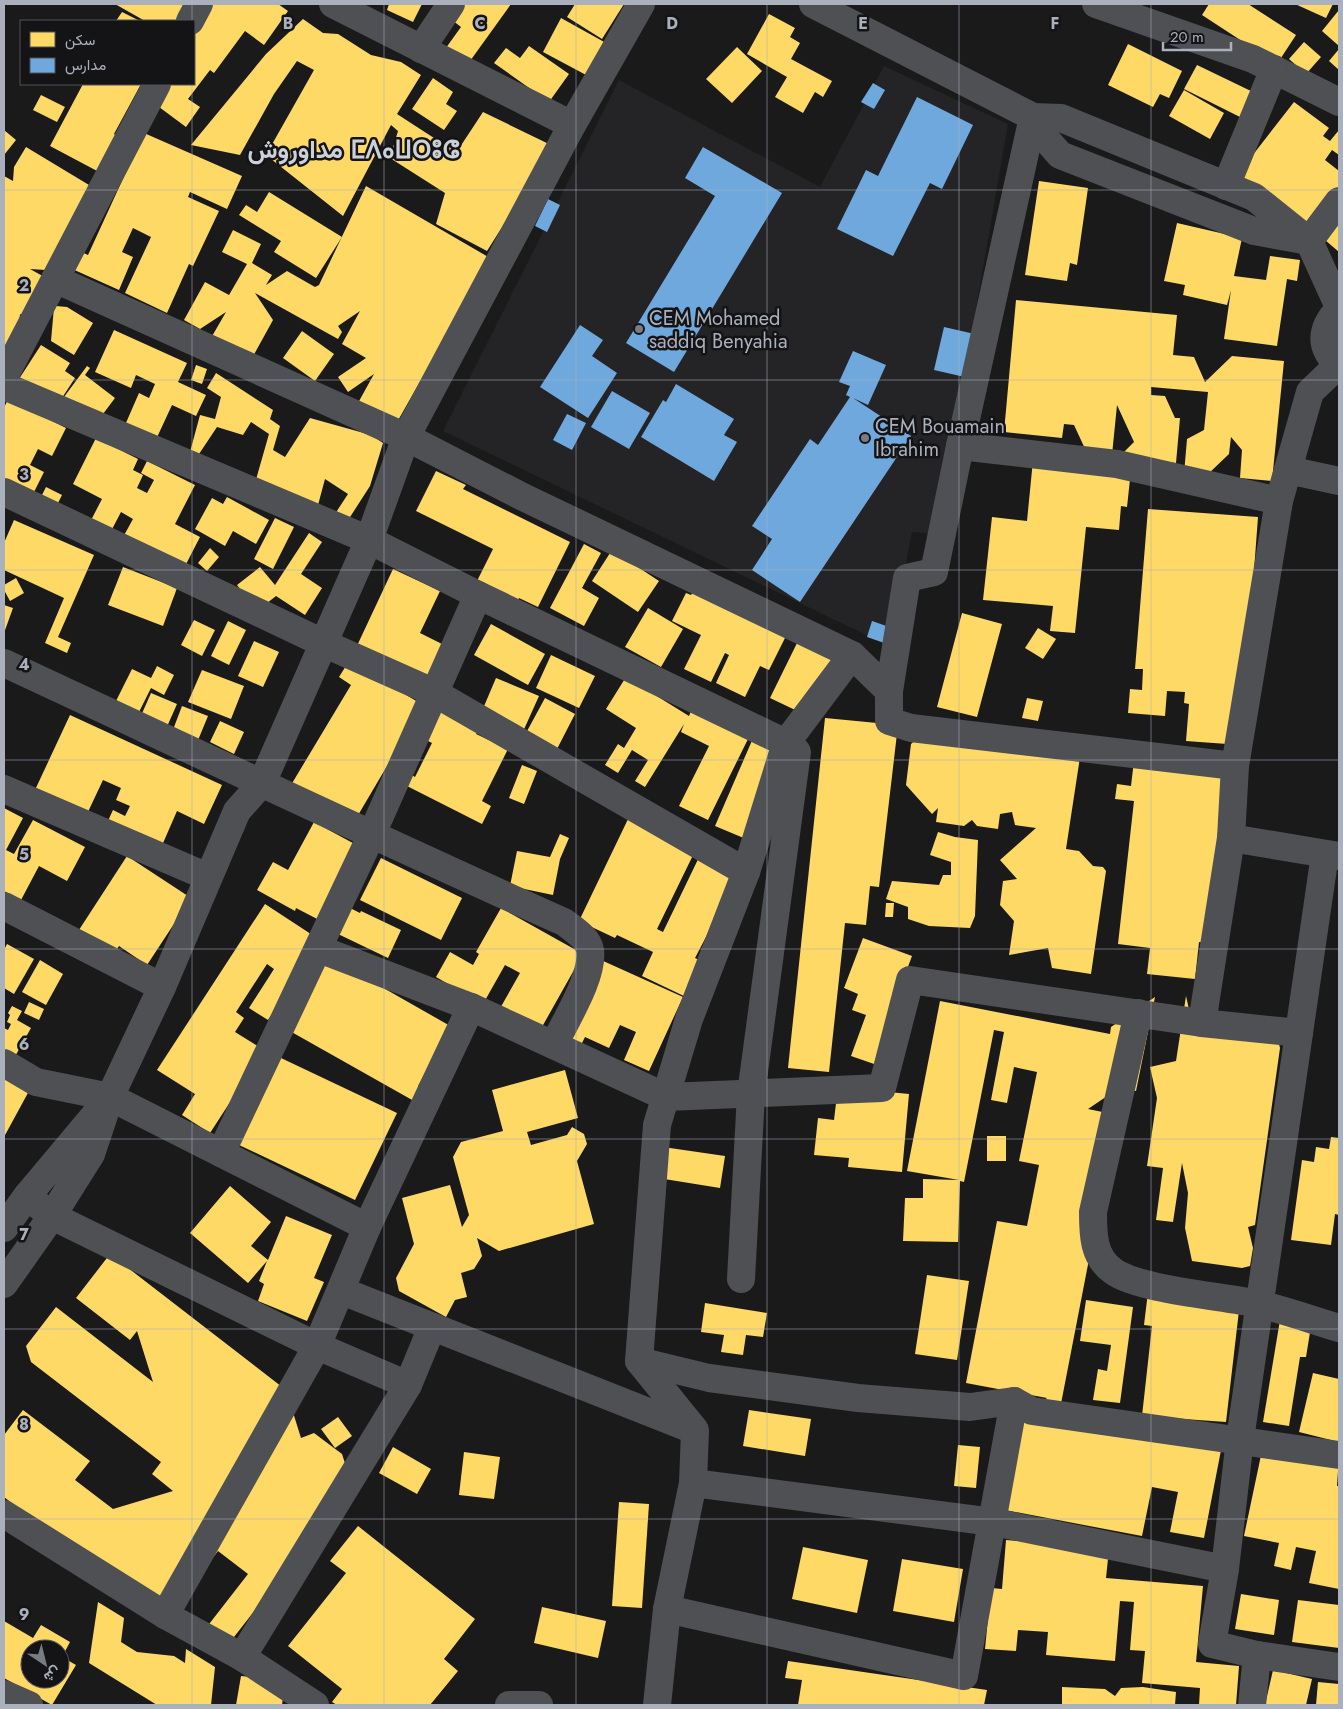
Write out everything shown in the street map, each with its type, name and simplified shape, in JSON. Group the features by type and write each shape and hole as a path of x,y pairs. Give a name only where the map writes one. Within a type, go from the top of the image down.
{"street":[{"path":"191,20 199,4"},
{"path":"332,4 572,125"},
{"path":"421,49 451,4"},
{"path":"4,1284 52,1216 91,1154 110,1097 162,987 237,811 262,783 369,540 406,437 572,125 641,4"},
{"path":"813,4 1032,120 1060,155 1254,231 1309,241"},
{"path":"1096,4 1253,59 1339,102"},
{"path":"1226,186 1274,70"},
{"path":"4,377 156,85"},
{"path":"1032,120 1061,118 1254,197 1309,241 1339,308 1328,320 1324,336 1327,352 1339,365 1310,392 1279,501 1235,766 1231,838 1202,1023"},
{"path":"1032,120 934,572 907,578 889,691 889,721 911,728 1235,766"},
{"path":"1309,241 1339,201"},
{"path":"55,278 406,437 519,495 852,655 889,691"},
{"path":"4,386 369,540 478,595 794,733"},
{"path":"960,446 1117,464 1279,501"},
{"path":"1288,470 1339,481"},
{"path":"4,492 323,643 434,692 746,872"},
{"path":"221,1153 320,949 478,595"},
{"path":"657,1705 667,1609 694,1483 695,1430 639,1361 657,1125 689,1019 746,872 794,733 852,655"},
{"path":"4,663 371,836 564,922 582,936 590,950 587,973 554,1045"},
{"path":"741,1279 751,1094 794,733"},
{"path":"4,789 208,877"},
{"path":"1231,838 1332,855 1299,1033 1240,1439 1225,1569 1212,1644 1257,1654 1339,1667"},
{"path":"4,906 162,987"},
{"path":"320,949 471,1007 666,1097 882,1088 910,980 1202,1023 1299,1033"},
{"path":"165,1615 317,1346 342,1291 367,1227 471,1007"},
{"path":"1138,1013 1092,1212 1092,1239 1103,1261 1113,1271 1136,1282 1259,1304 1339,1328"},
{"path":"4,1063 36,1082 110,1097 367,1227"},
{"path":"4,1228 27,1196 110,1097"},
{"path":"27,1196 52,1216 317,1346 408,1385"},
{"path":"342,1291 695,1430"},
{"path":"242,1657 408,1385 432,1327"},
{"path":"639,1361 709,1378 858,1398 970,1407 1014,1400 1032,1411 1240,1439 1339,1455"},
{"path":"667,1609 964,1676 1014,1400"},
{"path":"694,1483 993,1522 1225,1569"},
{"path":"4,1514 165,1615 242,1657 315,1705"},
{"path":"1252,1705 1257,1654"},
{"path":"4,1694 29,1705"},
{"path":"508,1705 539,1705"}],"shaded area":[{"path":"884,66 1008,124 937,534 912,532 889,646 443,431 619,80 820,187"}],"building: سكن":[{"path":"115,4 191,4 181,20 143,20"},
{"path":"208,4 278,4 288,11 264,45 245,31 214,73 210,70 188,99 200,107 186,127 155,104 168,85 195,85 195,34 207,17"},
{"path":"389,4 422,4 413,22 387,10"},
{"path":"464,4 511,4 465,68 443,52 461,27 452,20"},
{"path":"575,4 624,4 602,39 567,17"},
{"path":"1209,4 1248,4 1296,35 1277,64 1202,15"},
{"path":"1295,4 1333,4 1326,18"},
{"path":"1339,10 1339,46 1322,31"},
{"path":"122,12 138,20 117,20"},
{"path":"769,14 795,28 790,37 800,43 791,59 832,81 823,97 815,92 803,113 775,97 787,77 747,54"},
{"path":"561,18 606,43 588,76 543,52"},
{"path":"303,19 323,33 338,34 371,55 401,62 421,75 397,114 434,138 458,150 483,112 553,146 487,251 436,224 445,193 390,158 398,131 391,125 343,216 266,155 314,70 297,61 274,94 240,155 191,145 266,54"},
{"path":"1304,42 1321,57 1306,74 1289,59"},
{"path":"1128,44 1182,71 1169,98 1160,94 1153,107 1108,85"},
{"path":"529,46 569,74 549,102 494,63 506,48 520,58"},
{"path":"737,47 762,71 732,103 706,79"},
{"path":"1339,49 1339,70 1329,61"},
{"path":"1197,65 1253,92 1240,117 1184,89"},
{"path":"433,78 453,92 446,104 457,111 444,130 412,109"},
{"path":"82,85 140,85 114,134 118,137 99,172 50,146"},
{"path":"1184,90 1224,113 1210,139 1169,116"},
{"path":"41,95 65,107 57,122 33,110"},
{"path":"1294,102 1329,128 1323,136 1330,141 1339,130 1339,155 1332,150 1325,160 1339,171 1339,193 1311,230 1238,174"},
{"path":"4,130 16,140 4,155"},
{"path":"144,133 242,176 227,209 190,192 188,197 219,211 193,266 189,264 167,313 125,293 151,237 133,228 122,252 133,257 119,290 70,268 79,251 88,255"},
{"path":"26,147 94,188 46,270 30,269 48,279 56,306 67,307 93,323 74,355 51,341 54,307 42,327 20,314 16,357 4,350 4,176 13,181 14,167"},
{"path":"1039,181 1088,188 1077,265 1070,263 1067,281 1025,275"},
{"path":"366,186 490,258 396,424 358,403 374,374 348,392 338,377 366,358 342,344 360,311 338,326 342,332 338,339 255,293 273,320 251,360 211,338 226,312 200,329 184,320 205,282 229,295 247,264 222,252 233,230 261,244 252,263 272,275 266,285 287,271 315,287 319,285"},
{"path":"269,192 342,237 316,278 274,252 281,241 239,215 246,205 257,212"},
{"path":"1339,209 1339,252 1318,234"},
{"path":"1177,223 1242,238 1234,276 1266,280 1270,256 1300,260 1297,281 1287,279 1277,346 1224,339 1231,290 1227,305 1183,295 1185,285 1164,281"},
{"path":"1016,300 1177,315 1173,355 1194,357 1205,382 1232,356 1284,361 1272,481 1240,478 1242,450 1231,437 1229,454 1206,476 1184,474 1187,439 1204,430 1208,392 1151,387 1151,395 1165,396 1175,418 1180,418 1176,463 1118,458 1134,442 1117,405 1112,455 1087,453 1074,425 1064,424 1062,438 1004,432"},
{"path":"114,330 187,363 178,382 206,395 196,416 172,405 153,446 122,432 139,393 149,398 155,384 136,375 131,388 95,372"},
{"path":"302,331 334,354 315,381 283,358"},
{"path":"41,345 70,363 65,371 75,378 58,404 19,379"},
{"path":"196,365 207,369 202,384 191,380"},
{"path":"87,366 90,368 85,375 115,398 97,422 64,397"},
{"path":"216,373 273,410 270,419 280,426 273,450 285,457 310,418 371,435 383,443 370,486 343,528 331,520 348,494 325,479 318,505 251,497 269,434 251,422 243,435 217,427 199,454 190,452 200,415 215,419 221,397 207,388"},
{"path":"8,399 66,428 52,456 38,449 30,465 44,472 31,498 4,486 4,408"},
{"path":"96,438 138,459 133,470 143,475 137,488 147,493 154,480 141,473 147,461 195,485 175,524 200,537 183,570 122,539 133,519 121,512 109,535 89,524 102,499 73,484"},
{"path":"1033,460 1131,470 1127,507 1121,506 1119,530 1086,527 1075,633 1050,631 1053,606 983,600 992,517 1027,521"},
{"path":"436,471 466,485 463,489 570,542 538,607 519,598 517,603 476,583 493,549 416,511"},
{"path":"46,487 62,495 56,507 40,499"},
{"path":"227,497 269,520 256,544 233,531 225,546 195,529 212,498 223,504"},
{"path":"1148,509 1258,517 1241,745 1186,741 1189,704 1184,703 1185,692 1167,691 1165,716 1128,713 1130,689 1142,690 1143,669 1135,669"},
{"path":"275,518 294,527 273,569 254,559"},
{"path":"14,520 94,555 58,637 71,643 67,653 45,643 64,598 4,570 4,543"},
{"path":"309,533 322,542 301,574 322,588 305,615 276,596 257,611 237,585 260,567 275,585"},
{"path":"584,544 601,553 582,588 599,598 584,626 550,608"},
{"path":"210,548 219,557 207,571 198,563"},
{"path":"612,550 659,581 638,612 592,581"},
{"path":"123,567 177,588 163,626 108,605"},
{"path":"393,569 440,591 420,633 444,645 427,680 355,650"},
{"path":"16,578 24,593 10,601 4,590 4,585"},
{"path":"694,591 786,636 769,670 760,666 745,697 716,683 729,655 725,653 711,682 684,669 701,635 672,621 686,593 691,595"},
{"path":"4,605 13,608 4,633"},
{"path":"648,608 683,629 661,667 625,647"},
{"path":"962,613 1002,624 977,717 937,707"},
{"path":"194,620 215,630 202,656 181,645"},
{"path":"228,621 246,630 229,665 211,656"},
{"path":"491,624 545,654 528,685 474,655"},
{"path":"1038,628 1056,639 1043,659 1025,648"},
{"path":"800,637 841,656 812,718 770,698"},
{"path":"254,641 279,652 263,687 238,676"},
{"path":"551,655 595,676 579,708 536,688"},
{"path":"349,661 423,705 354,822 291,785 351,685 339,677"},
{"path":"157,666 174,675 164,695 151,688 136,718 113,707 132,669 151,678"},
{"path":"202,670 244,686 231,719 188,702"},
{"path":"626,677 689,716 691,711 748,739 708,820 679,806 709,746 681,732 684,724 645,787 635,781 648,760 632,750 618,773 605,765 618,744 624,748 636,728 606,709"},
{"path":"496,678 539,696 521,736 479,718"},
{"path":"151,693 177,704 166,729 140,718"},
{"path":"545,698 575,714 557,749 526,733"},
{"path":"1027,698 1043,701 1038,721 1022,718"},
{"path":"437,703 481,725 476,734 508,749 482,801 491,806 482,824 403,784 408,773 415,777 432,743 420,737"},
{"path":"182,706 208,716 196,745 171,735"},
{"path":"70,715 222,785 204,824 177,811 160,850 106,825 113,810 125,816 130,806 116,800 121,788 103,780 87,814 35,790"},
{"path":"825,718 898,725 879,887 870,886 866,925 845,923 829,1072 788,1068"},
{"path":"220,721 244,732 234,754 210,742"},
{"path":"927,729 1082,744 1066,849 1079,851 1093,866 1103,867 1106,871 1091,974 1052,968 1048,948 1009,955 1014,921 1000,905 1003,881 1017,879 1000,860 1036,828 1015,825 1012,812 1000,814 998,829 977,826 972,820 964,826 936,822 938,808 932,814 906,785 911,744"},
{"path":"754,736 793,752 746,839 715,826"},
{"path":"1135,752 1227,762 1207,943 1199,942 1195,979 1147,974 1150,948 1118,944 1134,801 1115,799 1117,784 1131,786"},
{"path":"522,765 537,771 524,804 509,798"},
{"path":"4,808 23,818 6,850 14,854 33,820 85,847 67,881 39,866 21,900 4,891"},
{"path":"630,815 697,847 657,929 663,932 703,849 742,868 695,958 703,962 686,997 642,976 653,952 617,935 615,938 579,921"},
{"path":"314,822 362,848 321,921 296,908 295,911 257,890 273,862 288,870"},
{"path":"938,832 955,837 978,840 975,916 970,928 929,926 908,919 908,907 886,899 892,881 939,885 943,875 951,875 951,862 930,855"},
{"path":"560,834 569,838 560,859 553,895 510,886 517,851 550,857"},
{"path":"127,856 191,898 147,965 119,946 112,956 77,933"},
{"path":"381,858 462,898 441,940 360,900"},
{"path":"886,903 894,903 893,917 885,917"},
{"path":"265,904 320,940 268,1020 249,1008 274,969 267,964 236,1012 244,1018 235,1032 264,1050 210,1133 182,1115 195,1094 157,1070"},
{"path":"350,908 360,913 361,911 401,930 388,958 338,934"},
{"path":"501,908 583,954 538,1034 498,1012 520,973 505,965 483,1004 436,977 450,952 473,965 479,954 476,952"},
{"path":"863,938 912,956 896,999 877,1065 851,1056 866,1015 852,1010 858,994 844,988"},
{"path":"7,944 34,959 14,994 4,988 4,950"},
{"path":"329,957 452,1027 418,1086 428,1092 421,1105 288,1030"},
{"path":"40,960 63,974 46,1005 22,992"},
{"path":"601,960 683,997 649,1071 624,1060 636,1032 620,1025 609,1048 585,1037 578,1051 563,1044"},
{"path":"1186,996 1194,1032 1277,1036 1280,1048 1255,1225 1248,1227 1253,1248 1250,1266 1242,1268 1192,1261 1185,1228 1188,1193 1182,1163 1173,1222 1156,1220 1163,1168 1147,1166 1157,1098 1150,1067 1176,1061"},
{"path":"1155,997 1136,1091 1119,1088 1088,1109 1117,1115 1059,1414 1222,1445 1204,1538 1170,1532 1178,1492 1152,1487 1142,1536 1005,1510 1024,1414 1047,1398 966,1383 997,1221 1027,1226 1039,1165 1019,1161 1037,1072 1014,1067 1007,1103 991,1100 1004,1032 994,1030 964,1182 960,1181 958,1242 903,1241 905,1198 923,1198 923,1179 959,1180 907,1171 940,1001 1110,1034 1111,1027"},
{"path":"29,1002 44,1009 39,1020 24,1013"},
{"path":"12,1006 22,1011 17,1020 31,1028 13,1060 4,1055 4,1028 8,1030 11,1024 7,1022 10,1015 8,1013"},
{"path":"281,1058 397,1113 355,1200 239,1145"},
{"path":"565,1070 578,1118 527,1132 531,1145 567,1135 572,1127 584,1134 587,1144 577,1161 594,1224 499,1251 477,1238 482,1256 474,1269 461,1273 467,1297 455,1300 446,1317 399,1291 396,1278 414,1244 402,1198 450,1185 462,1227 469,1215 453,1157 461,1142 503,1131 492,1090"},
{"path":"4,1077 29,1091 4,1137"},
{"path":"838,1087 909,1094 902,1172 848,1167 849,1158 814,1155 818,1118 834,1120"},
{"path":"987,1136 1006,1136 1006,1161 987,1161"},
{"path":"1331,1137 1339,1138 1339,1215 1335,1214 1331,1245 1291,1240 1302,1160 1314,1162 1316,1147 1329,1149"},
{"path":"663,1147 725,1156 720,1188 658,1178"},
{"path":"230,1186 271,1222 251,1246 268,1260 286,1216 332,1235 314,1278 324,1282 307,1321 258,1301 264,1284 259,1281 267,1261 248,1283 190,1233"},
{"path":"110,1254 286,1390 301,1438 314,1433 342,1454 352,1485 234,1637 199,1637 248,1574 218,1551 164,1621 4,1497 4,1435 23,1410 90,1461 75,1480 113,1509 173,1491 152,1474 161,1462 31,1362 26,1346 56,1307 153,1382 137,1331 130,1340 76,1298"},
{"path":"927,1275 969,1281 957,1360 915,1354"},
{"path":"1148,1292 1240,1302 1226,1422 1142,1416 1152,1326 1144,1325"},
{"path":"1086,1300 1133,1307 1120,1403 1093,1400 1098,1369 1107,1371 1111,1345 1080,1341"},
{"path":"705,1303 767,1313 763,1337 746,1335 743,1355 721,1352 724,1335 701,1332"},
{"path":"1281,1314 1312,1320 1306,1357 1300,1357 1289,1426 1263,1422"},
{"path":"1313,1373 1339,1379 1339,1442 1299,1432"},
{"path":"749,1410 811,1419 805,1456 743,1446"},
{"path":"338,1417 352,1436 335,1448 321,1429"},
{"path":"1264,1441 1339,1456 1337,1486 1339,1486 1339,1589 1309,1583 1316,1551 1296,1547 1291,1570 1274,1566 1279,1543 1244,1536"},
{"path":"958,1445 980,1447 976,1488 954,1486"},
{"path":"393,1447 431,1469 417,1494 379,1473"},
{"path":"464,1452 500,1457 494,1499 459,1495"},
{"path":"619,1502 649,1504 642,1608 612,1606"},
{"path":"358,1526 475,1619 444,1659 458,1671 430,1705 337,1705 332,1702 342,1689 288,1646 346,1573 330,1561"},
{"path":"1006,1540 1109,1549 1106,1578 1203,1586 1196,1662 1239,1666 1236,1705 1199,1705 1200,1688 1142,1683 1145,1651 1130,1650 1134,1602 1120,1601 1115,1661 1046,1655 1048,1632 1018,1630 1016,1651 985,1649 991,1588 1002,1589"},
{"path":"803,1547 868,1560 857,1613 792,1599"},
{"path":"902,1559 963,1569 954,1622 893,1611"},
{"path":"1241,1594 1279,1600 1274,1635 1235,1629"},
{"path":"1298,1600 1339,1605 1339,1648 1292,1642"},
{"path":"98,1602 124,1618 121,1642 137,1652 174,1656 185,1663 186,1649 215,1667 211,1705 157,1705 89,1663"},
{"path":"542,1607 606,1621 598,1658 534,1643"},
{"path":"4,1621 33,1638 41,1625 65,1639 20,1639 20,1687 4,1678"},
{"path":"788,1661 987,1690 984,1705 798,1705 802,1680 785,1678"},
{"path":"70,1662 76,1665 70,1675"},
{"path":"1273,1670 1312,1679 1306,1705 1265,1705"},
{"path":"241,1676 251,1677 283,1697 282,1705 236,1705"},
{"path":"1318,1682 1339,1684 1339,1705 1316,1705"},
{"path":"1062,1687 1105,1689 1115,1696 1121,1688 1143,1687 1176,1692 1175,1705 1062,1705"},
{"path":"24,1689 62,1689 52,1705"}],"building: مدارس":[{"path":"873,83 885,90 874,109 861,102"},
{"path":"917,97 973,125 942,189 930,183 893,256 837,229 866,170 878,176"},
{"path":"703,147 782,193 674,372 626,343 715,196 685,178"},
{"path":"548,199 560,205 547,232 535,226"},
{"path":"580,325 603,340 592,356 617,373 588,418 540,387"},
{"path":"944,327 979,335 969,378 934,370"},
{"path":"853,351 886,365 868,405 853,398 911,436 800,602 752,570 772,539 752,526 810,439 818,445 850,397 846,395 850,386 839,382"},
{"path":"676,384 734,419 724,435 737,442 714,481 641,437 663,400 666,402"},
{"path":"612,391 650,413 629,449 591,427"},
{"path":"567,414 586,423 572,450 553,440"},
{"path":"872,621 895,629 890,645 867,637"}],"place":[{"name":"CEM Mohamed saddiq Benyahia","path":"639,329"},
{"name":"CEM Bouamain Ibrahim","path":"865,438"}],"district":[{"name":"مداوروش ⵎⴷⴰⵡⵔⵓⵛ","path":"354,149"}]}
